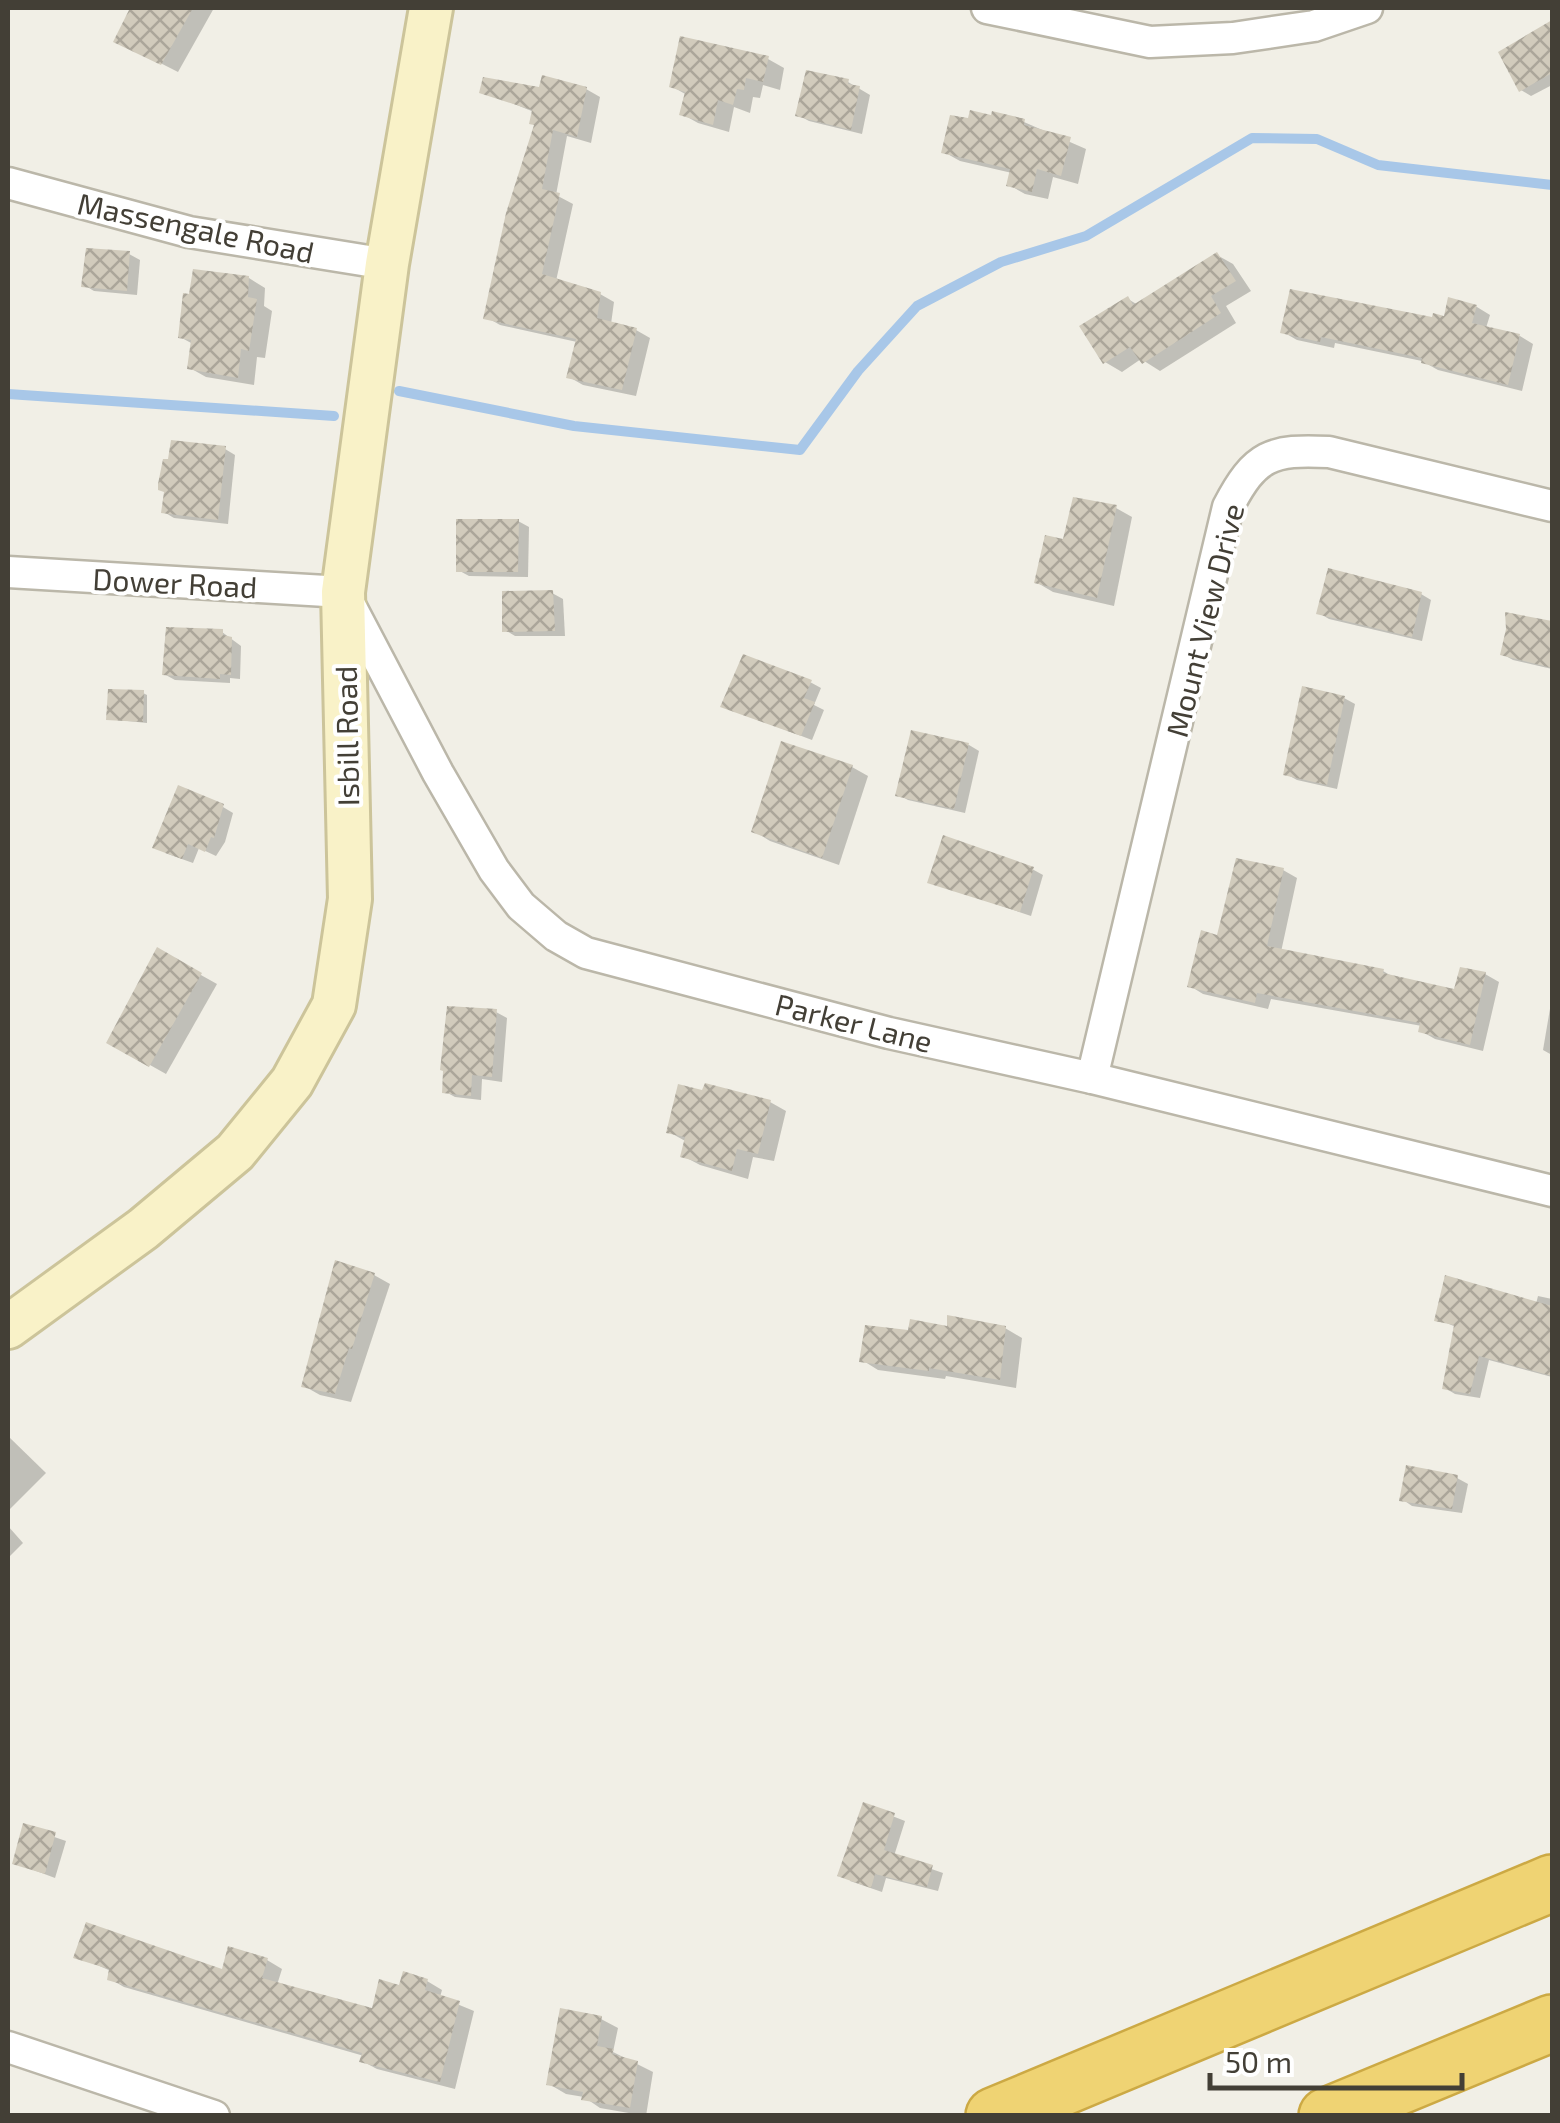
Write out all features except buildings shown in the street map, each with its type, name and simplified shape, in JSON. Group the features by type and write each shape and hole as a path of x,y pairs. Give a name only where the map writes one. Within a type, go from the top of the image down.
{"highway":[{"path":"994,2116 1552,1883"},
{"path":"1327,2116 1552,2023"}],"street":[{"name":"Isbill Road","path":"8,1327 143,1229 235,1152 292,1082 334,1005 350,899 343,592 386,264 431,8"},
{"path":"987,8 1150,42 1233,38 1314,26 1367,8"},
{"name":"Massengale Road","path":"8,184 189,232 386,264"},
{"name":"Mount View Drive","path":"1092,1078 1228,507 1244,477 1268,457 1297,450 1328,452 1552,506"},
{"name":"Dower Road","path":"8,572 343,592"},
{"name":"Parker Lane","path":"343,592 494,870 520,906 556,936 586,953 889,1033 1092,1078 1552,1191"},
{"path":"8,2046 214,2116"}],"waterway":[{"path":"399,391 574,426 800,450 858,371 917,306 1001,262 1086,236 1252,138 1317,139 1378,165 1552,185"},
{"path":"8,394 334,416"}]}
